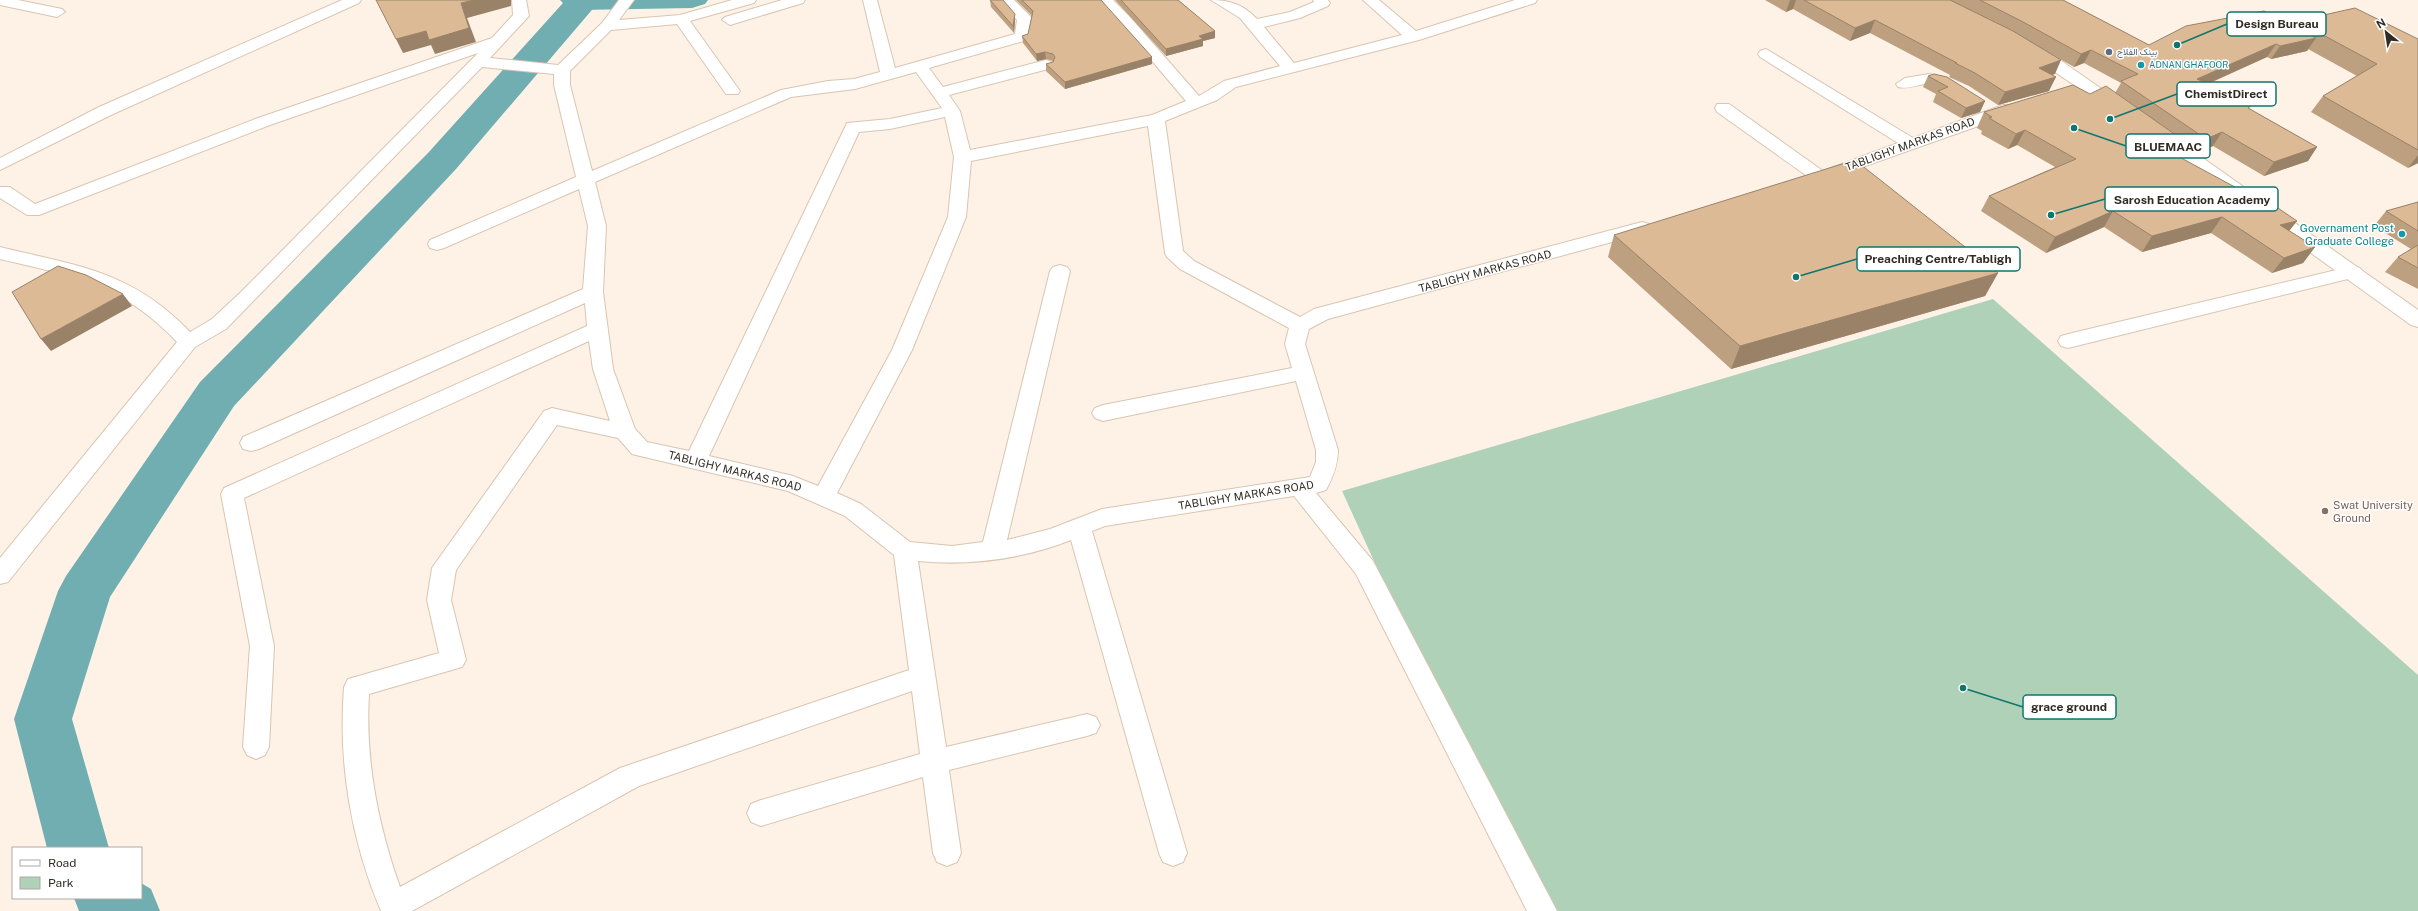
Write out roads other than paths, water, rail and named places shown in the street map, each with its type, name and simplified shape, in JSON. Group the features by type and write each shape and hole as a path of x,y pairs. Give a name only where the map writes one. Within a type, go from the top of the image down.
{"street":[{"path":"0,165 105,112 354,0"},
{"path":"0,575 188,342 219,324 248,296 453,85 478,62 521,16 519,0"},
{"path":"478,62 562,77 607,26 627,0"},
{"path":"685,26 749,0"},
{"path":"607,26 685,26 798,0"},
{"path":"870,0 889,75"},
{"path":"437,244 786,94 828,86 855,84 1022,37 1025,19 1006,0"},
{"path":"1104,0 1124,19 1196,102"},
{"path":"1218,0 1244,15 1291,69"},
{"path":"1253,25 1295,14 1324,3 1320,0"},
{"path":"1370,0 1414,37"},
{"path":"963,157 1156,119 1211,97 1230,84 1414,37 1530,0"},
{"path":"0,2 57,12"},
{"path":"685,26 732,91"},
{"path":"0,193 4,191 33,211 306,105 384,77 498,40"},
{"path":"2141,119 2022,43 2095,84 2141,119 2358,273 2418,320"},
{"path":"1766,54 1910,143"},
{"path":"939,93 1046,65"},
{"path":"824,496 902,350 957,217 963,157 952,111 920,66"},
{"name":"TABLIGHY MARKAS ROAD","path":"562,77 597,226 593,292 596,330 602,369 625,432 640,448 793,484 824,496 853,510 905,551 952,555 993,550 1054,537 1102,518 1318,484 1327,462 1327,450 1305,372 1295,344 1300,326 1321,314 1434,286 1658,223"},
{"path":"1904,84 1920,78 1934,78 1996,113"},
{"path":"2068,92 2089,86"},
{"name":"TABLIGHY MARKAS ROAD","path":"1798,184 1910,143 2025,104"},
{"path":"1723,108 1820,177"},
{"path":"696,462 853,127 890,124 952,111"},
{"path":"1156,119 1174,253 1187,265 1300,326"},
{"path":"0,253 59,266 110,282 174,326 188,342"},
{"path":"993,550 1060,270"},
{"path":"2068,341 2358,273"},
{"path":"251,443 593,292"},
{"path":"256,747 262,646 232,494 596,330"},
{"path":"1103,413 1305,372"},
{"path":"625,432 552,416 444,568 439,600 453,660 356,687 353,717 360,792 382,878 393,906 630,777 760,731 924,676"},
{"path":"1298,486 1365,568 1542,911"},
{"path":"1079,527 1173,853"},
{"path":"905,551 924,676 947,853"},
{"path":"761,813 934,762 1087,725"}],"waterway":[{"path":"78,847 43,719 85,591 217,394 442,161 580,4 577,0"},
{"path":"580,4 692,2 698,0"},
{"path":"108,899 128,911"}],"place":[{"name":"Design Bureau","path":"2177,45"},
{"name":"بینک الفلاح","path":"2109,52"},
{"name":"ADNAN GHAFOOR","path":"2141,65"},
{"name":"ChemistDirect","path":"2110,119"},
{"name":"BLUEMAAC","path":"2074,128"},
{"name":"Sarosh Education Academy","path":"2051,215"},
{"name":"Governament Post Graduate College","path":"2402,234"},
{"name":"Preaching Centre/Tabligh","path":"1796,277"},
{"name":"Swat University Ground","path":"2325,511"},
{"name":"grace ground","path":"1963,688"}]}
